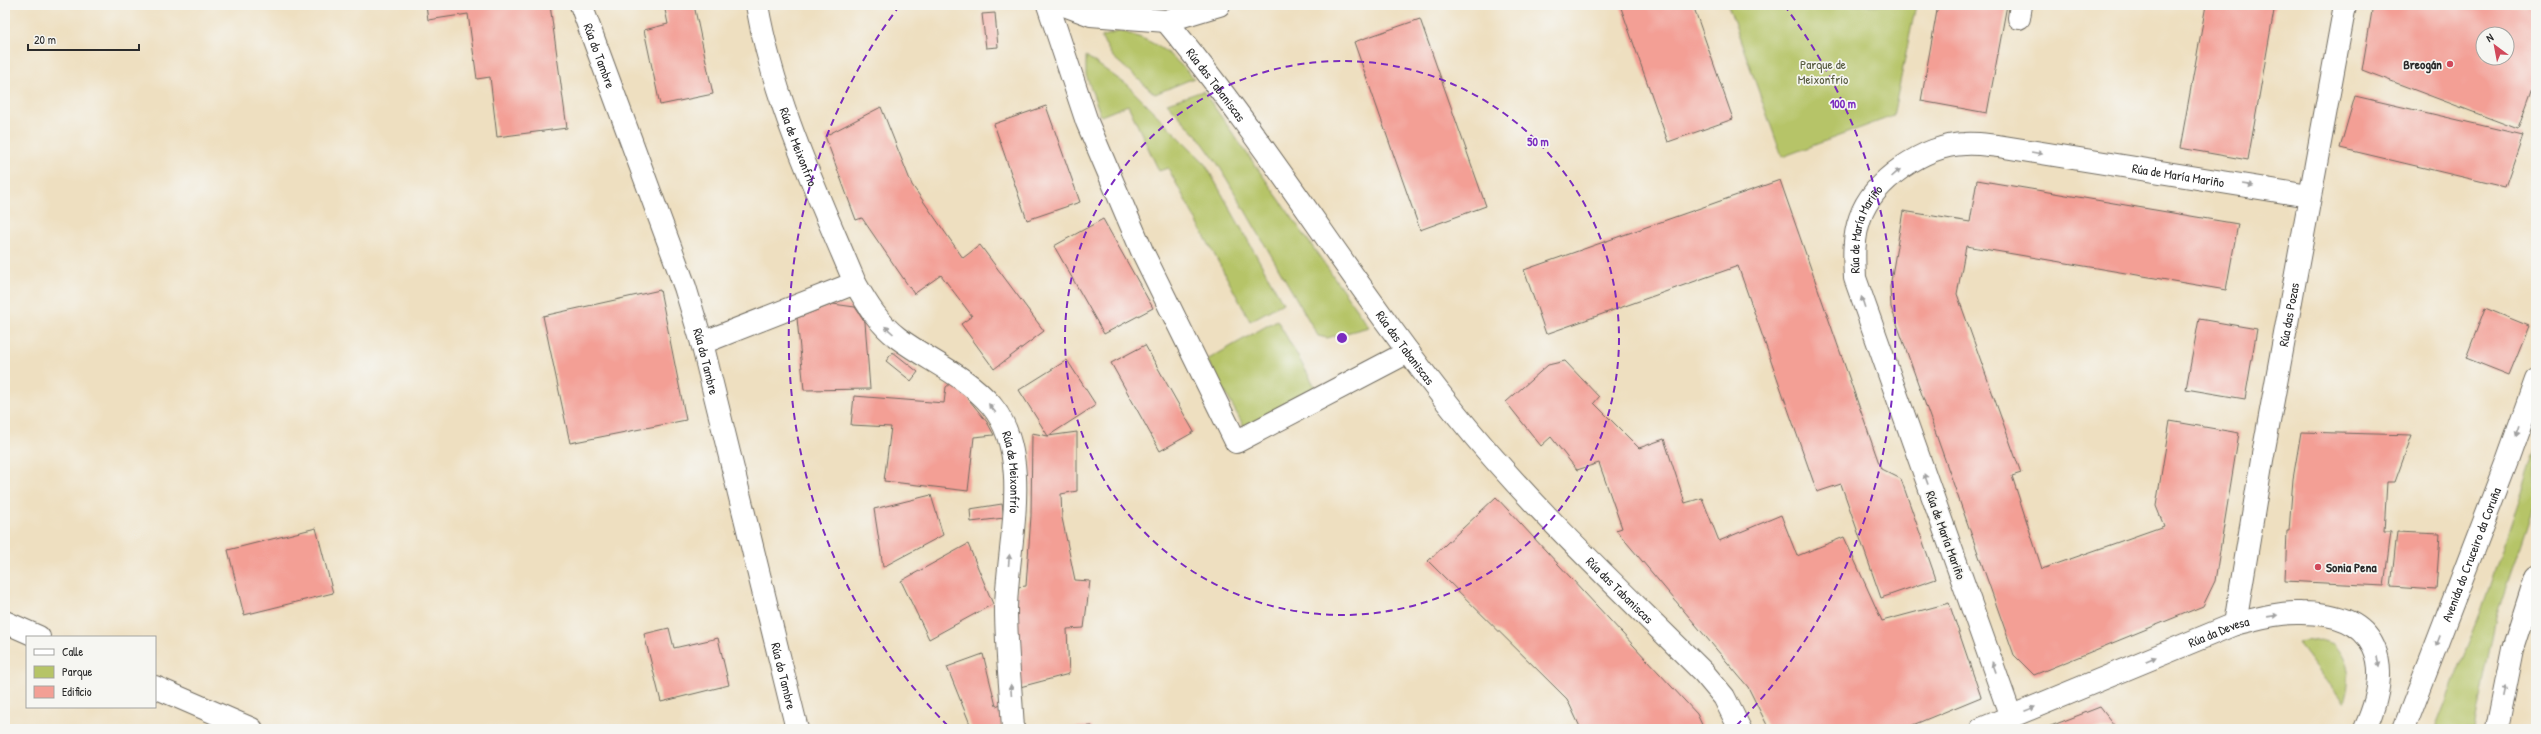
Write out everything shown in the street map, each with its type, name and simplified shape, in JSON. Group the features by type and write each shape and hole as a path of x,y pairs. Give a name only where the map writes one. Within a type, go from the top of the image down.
{"street":[{"name":"Rúa do Tambre","path":"581,5 685,287 702,343 797,729"},
{"name":"Rúa de Meixonfrío","path":"757,5 770,68 785,116 856,283 868,306 881,323 897,338 974,388 991,405 1003,422 1014,466 1015,493 1007,582 1006,624 1013,729"},
{"path":"1048,5 1087,122 1142,251 1236,442 1408,352"},
{"path":"1064,5 1091,15 1166,21 1219,5"},
{"name":"Rúa das Pozas","path":"2235,624 2309,196 2345,5"},
{"name":"Rúa das Tabaniscas","path":"1166,21 1212,76 1408,352 1491,456 1704,673 1724,698 1740,729"},
{"name":"Rúa de María Mariño","path":"2011,717 1855,278 1853,249 1860,217 1878,189 1903,166 1933,150 1964,144 1998,146 2280,190 2309,196"},
{"path":"702,343 856,283"},
{"name":"Avenida do Cruceiro da Coruña","path":"2404,729 2507,461 2536,380"},
{"path":"2497,729 2513,649 2536,576"},
{"name":"Rúa da Devesa","path":"1981,729 2235,624 2268,616 2300,612 2334,616 2354,624 2371,641 2377,655 2380,672 2379,689 2365,729"},
{"path":"5,622 37,636"},
{"path":"156,687 252,729"}],"green space":[{"name":"Parque de Meixonfrío","path":"1728,5 1916,5 1893,116 1782,157"},
{"path":"1120,31 1144,39 1161,48 1176,60 1194,78 1155,94 1112,56 1101,37"},
{"path":"1086,56 1127,85 1204,162 1283,303 1250,321 1168,168 1159,171 1128,105 1101,116 1086,75"},
{"path":"1203,91 1369,327 1327,338 1318,336 1218,164 1199,138 1167,103"},
{"path":"1277,320 1317,390 1246,430 1207,360"},
{"path":"2536,450 2536,498 2496,617 2474,729 2435,729 2481,612"},
{"path":"2320,640 2334,644 2344,658 2348,672 2348,686 2344,703 2298,643"}],"building":[{"path":"426,5 550,5 567,128 497,137 490,77 477,79 468,14 428,20"},
{"path":"664,5 694,5 713,94 660,105 644,30 668,24"},
{"path":"1620,5 1693,5 1733,119 1668,142"},
{"path":"1938,5 2007,5 1987,113 1921,101"},
{"path":"2206,5 2275,5 2248,160 2180,148"},
{"name":"Breogán","path":"2373,5 2536,5 2536,79 2518,129 2362,70"},
{"path":"995,13 998,47 986,48 982,14"},
{"path":"1420,19 1486,206 1420,230 1354,42"},
{"path":"2355,96 2523,135 2505,187 2340,148"},
{"path":"1046,106 1080,202 1027,220 994,124"},
{"path":"881,107 912,185 963,258 980,245 1044,331 994,369 961,324 972,316 941,275 914,294 862,218 856,220 825,136"},
{"path":"1780,180 1881,469 1901,479 1936,579 1881,598 1841,484 1817,492 1738,266 1546,334 1524,270"},
{"path":"1977,180 2238,224 2226,290 1966,246 1957,294 2021,473 2012,476 2042,569 2164,526 2156,506 2170,421 2239,433 2215,581 2203,606 2034,675 2014,655 1891,307 1890,287 1903,211 1970,222"},
{"path":"1103,219 1153,308 1104,334 1054,246"},
{"path":"660,290 686,420 570,443 543,316"},
{"path":"833,304 855,307 865,322 870,389 804,390 797,318"},
{"path":"2485,308 2529,326 2509,375 2466,358"},
{"path":"2199,319 2257,329 2245,399 2186,389"},
{"path":"1145,345 1194,432 1160,451 1111,363"},
{"path":"893,352 918,372 911,381 886,361"},
{"path":"1067,360 1096,405 1048,436 1019,390"},
{"path":"1565,361 1599,397 1594,403 1639,448 1664,439 1685,503 1702,498 1719,541 1781,515 1797,556 1844,537 1882,621 1949,603 1981,697 1903,729 1769,729 1748,687 1616,530 1622,528 1599,463 1577,470 1551,437 1541,446 1506,402 1548,365"},
{"path":"951,383 966,396 987,422 994,435 974,437 968,491 884,481 891,427 851,425 854,396 944,403 946,387"},
{"path":"1077,432 1077,491 1061,494 1062,518 1075,580 1090,581 1084,628 1067,629 1069,674 1020,687 1014,629 1018,587 1026,586 1031,516 1032,433 1048,436"},
{"path":"2301,432 2412,435 2395,482 2387,482 2384,532 2391,532 2384,586 2285,581 2287,531 2289,531 2293,479"},
{"path":"931,495 943,535 883,567 874,509"},
{"path":"1496,497 1697,714 1704,729 1581,729 1567,699 1428,561"},
{"path":"1002,504 1004,518 971,522 970,509"},
{"path":"316,528 333,593 244,615 228,550"},
{"path":"2397,532 2440,534 2436,590 2391,587"},
{"path":"968,544 993,604 929,639 901,581"},
{"path":"669,628 674,648 718,638 729,685 661,702 644,634"},
{"path":"983,654 996,706 1003,703 1001,729 972,729 947,667"},
{"path":"2100,707 2117,729 2043,729"},
{"path":"1092,726 1092,729 1064,729 1064,728"}],"place":[{"name":"Breogán","path":"2450,64"},
{"name":"Sonia Pena","path":"2318,567"}]}
